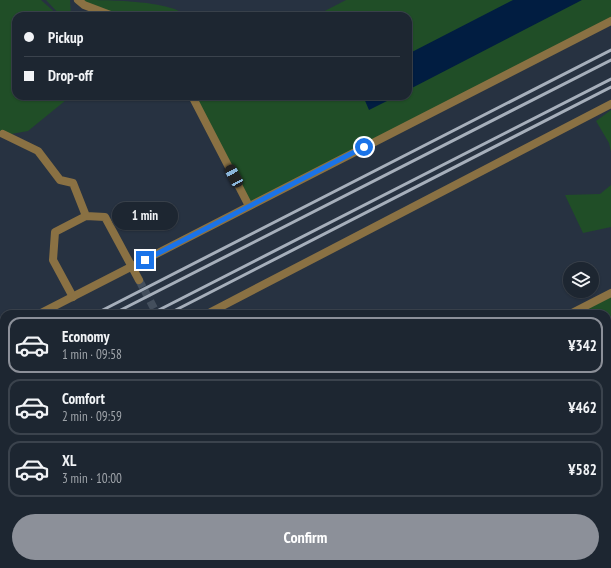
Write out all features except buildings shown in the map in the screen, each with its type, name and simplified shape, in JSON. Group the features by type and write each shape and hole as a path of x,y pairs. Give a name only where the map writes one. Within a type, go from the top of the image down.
{"street":[{"path":"78,0 84,5 102,12"},
{"path":"47,310 611,21"},
{"path":"194,100 249,206"},
{"path":"215,310 611,104"},
{"path":"3,134 38,151 60,180 72,183 86,216"},
{"path":"73,296 53,260 55,232 86,216 105,217 139,280"},
{"path":"578,310 611,293"}],"green space":[{"path":"0,0 41,0 54,12 12,12 12,100 66,100 28,131 0,136"},
{"path":"46,0 70,0 71,12 57,12"},
{"path":"78,0 136,2 167,7 180,12 102,12"},
{"path":"346,0 611,0 611,21 296,182 247,203 194,100 412,100 412,12 323,12"},
{"path":"611,110 611,152 609,143 596,121"},
{"path":"611,185 611,227 583,233 565,195 600,194"},
{"path":"611,293 611,310 578,310"}],"water":[{"path":"513,0 582,0 412,88 412,52"},
{"path":"365,100 389,100 369,110"}],"tunnel":[{"path":"139,280 155,310"}],"railway":[{"path":"103,310 611,50"},
{"path":"121,310 611,60"},
{"path":"159,310 611,79"},
{"path":"176,310 611,87"}],"route":[{"path":"145,260 364,147"}]}
